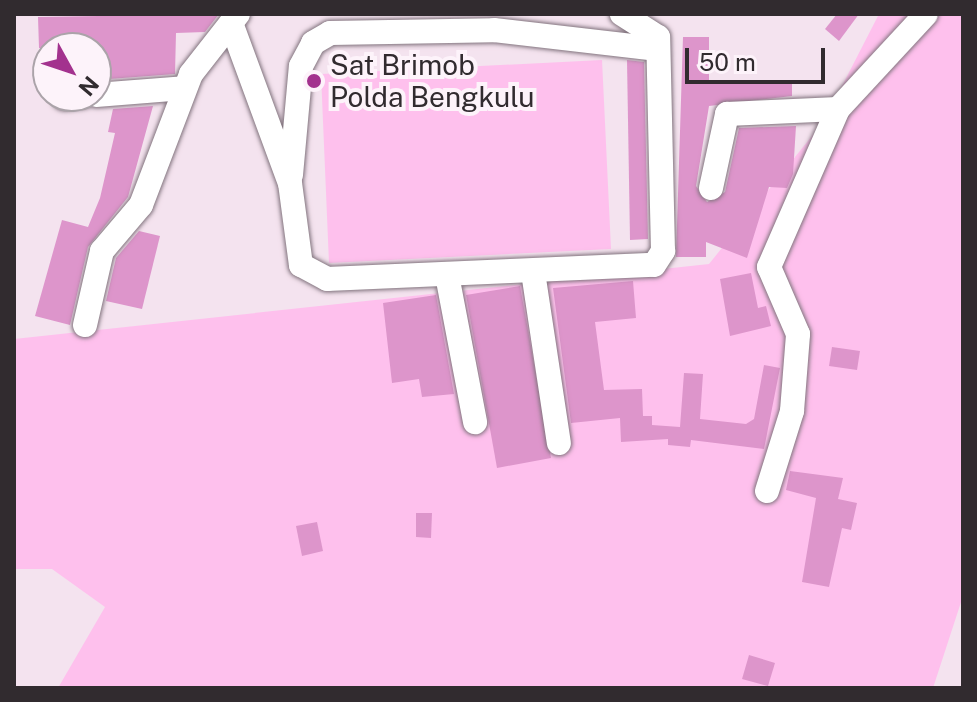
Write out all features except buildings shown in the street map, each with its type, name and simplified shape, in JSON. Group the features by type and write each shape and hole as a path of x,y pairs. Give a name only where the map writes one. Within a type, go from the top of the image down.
{"street":[{"path":"234,18 290,183 301,265 327,279 654,265 661,259 658,49 654,32 622,14"},
{"path":"767,491 792,411 798,334 769,267 838,109 926,14"},
{"path":"85,325 102,251 141,205 184,88 234,18"},
{"path":"290,183 301,66 313,43 330,33 494,30 658,49"},
{"path":"112,94 184,88"},
{"path":"711,188 727,114 838,109"},
{"path":"533,272 559,443"},
{"path":"447,275 475,422"}],"shaded area":[{"path":"879,14 963,14 963,596 933,688 58,688 105,607 52,569 14,569 14,339 709,264 824,121"},
{"path":"602,60 611,249 329,263 321,74"}],"place":[{"name":"Sat Brimob Polda Bengkulu","path":"314,81"}]}
